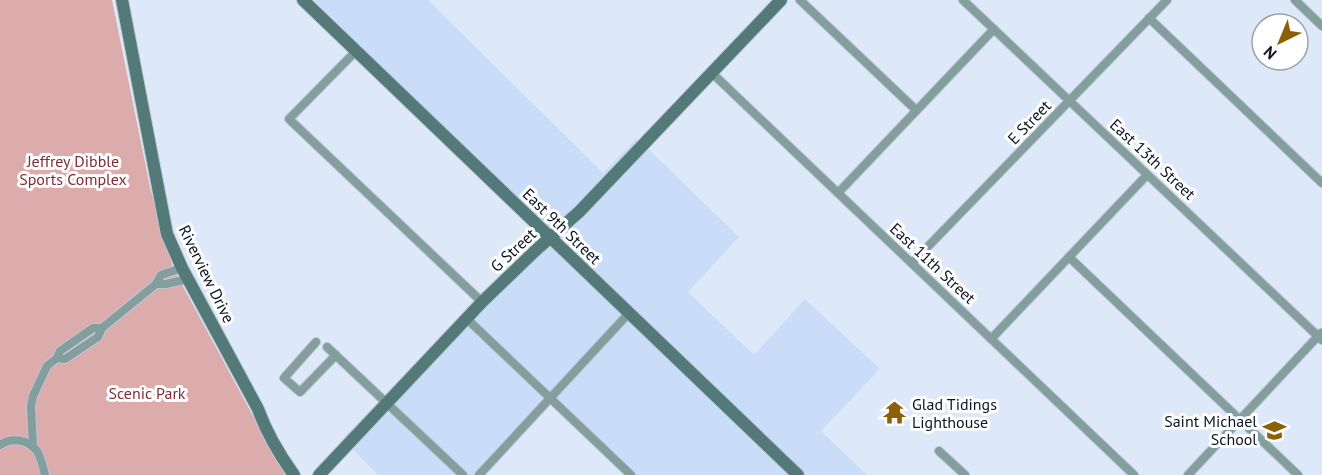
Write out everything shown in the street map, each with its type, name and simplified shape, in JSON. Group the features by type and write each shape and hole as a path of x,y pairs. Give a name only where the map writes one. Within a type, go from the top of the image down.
{"main road":[{"name":"Riverview Drive","path":"122,0 167,234 185,274 258,409 265,428 280,456 294,475"},
{"name":"East 9th Street","path":"303,0 798,475"},
{"name":"G Street","path":"319,475 328,469 466,318 572,219 781,0"}],"street":[{"path":"800,0 916,110"},
{"name":"East 13th Street","path":"963,0 1321,336"},
{"name":"E Street","path":"912,263 1167,0"},
{"path":"1294,0 1322,26"},
{"path":"1149,18 1322,183"},
{"path":"838,193 994,29"},
{"path":"356,51 289,119 482,302"},
{"name":"East 11th Street","path":"712,73 1134,475"},
{"path":"991,339 1147,175"},
{"path":"1069,257 1298,475"},
{"path":"33,447 31,406 33,396 47,366 57,358 60,351 93,328 102,328 156,284 166,284 185,274"},
{"path":"478,475 629,313"},
{"path":"466,318 631,475"},
{"path":"1188,475 1321,336"},
{"path":"316,342 284,378 300,392 336,355"},
{"path":"327,347 463,475"},
{"path":"0,445 8,440 15,440 33,447 40,458 45,475"},
{"path":"939,451 965,475"}],"shaded area":[{"path":"314,0 428,0 603,173 637,138 739,237 688,292 754,355 805,299 880,369 821,431 867,475 805,475 799,470 794,475 626,475 546,398 474,475 378,475 342,439 547,229"}],"green space":[{"path":"0,0 112,0 150,187 173,268 266,440 290,475 0,475"}],"place":[{"name":"Glad Tidings Lighthouse","path":"894,413"},
{"name":"Saint Michael School","path":"1275,430"}],"park label":[{"name":"Jeffrey Dibble Sports Complex","path":"73,170"},
{"name":"Scenic Park","path":"147,393"}]}
